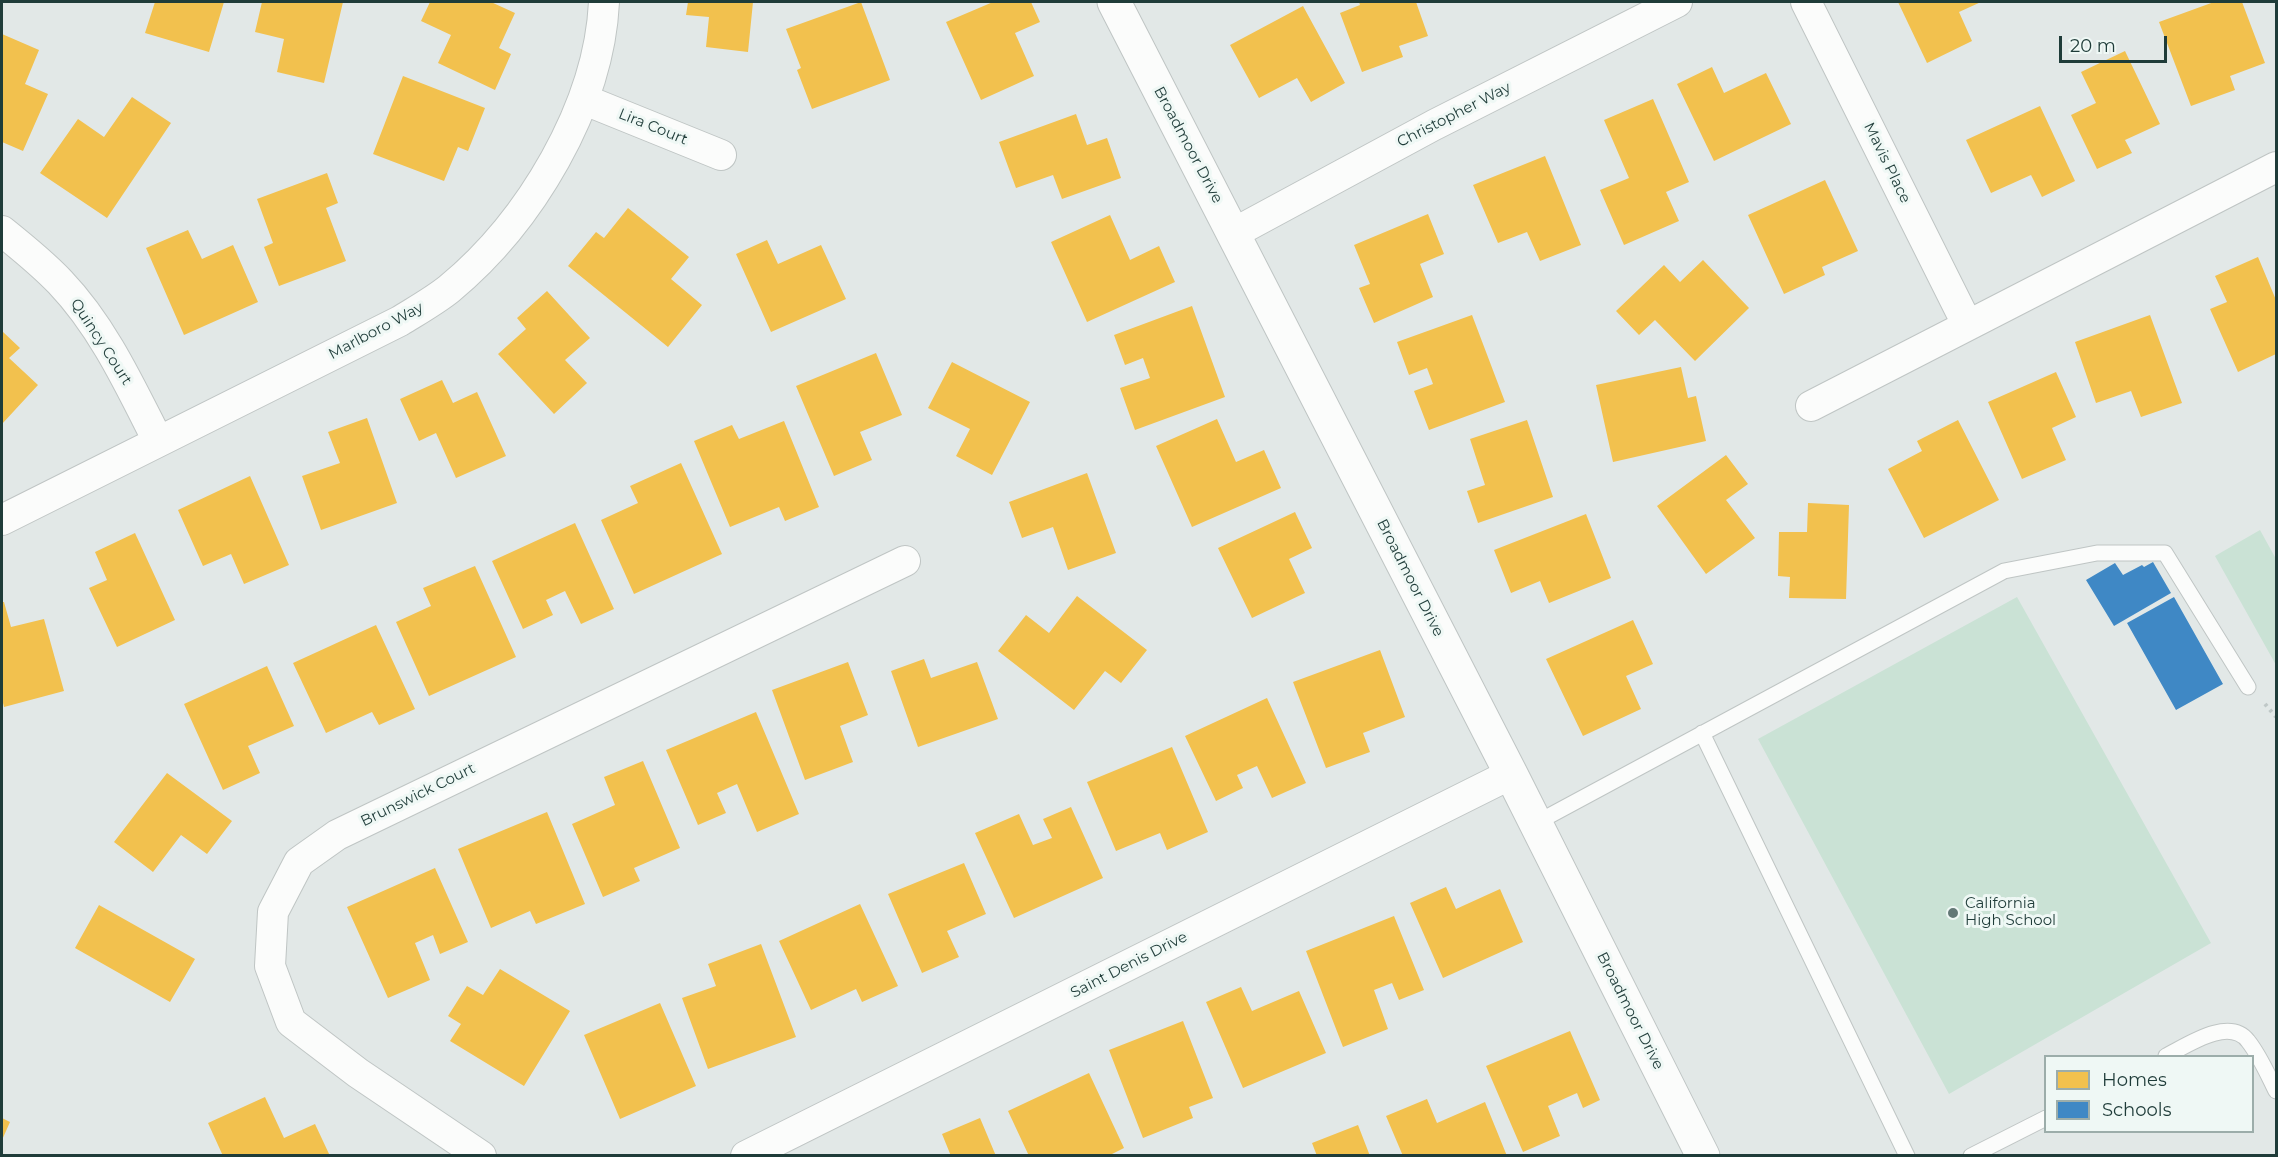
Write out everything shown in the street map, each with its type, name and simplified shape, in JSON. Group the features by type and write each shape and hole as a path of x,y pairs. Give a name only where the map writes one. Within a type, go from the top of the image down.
{"street":[{"name":"Marlboro Way","path":"2,520 399,321 449,289 489,249 521,212 568,136 585,100 596,62 603,24 604,2"},
{"name":"Broadmoor Drive","path":"1114,2 1511,774 1703,1155"},
{"name":"Christopher Way","path":"1234,233 1423,130 1677,2"},
{"name":"Mavis Place","path":"1806,2 1967,324"},
{"name":"Lira Court","path":"585,100 721,155"},
{"path":"1811,406 2277,167"},
{"name":"Quincy Court","path":"2,231 61,283 91,321 122,369 158,441"},
{"name":"Brunswick Court","path":"481,1155 358,1073 291,1022 270,966 273,912 299,862 337,835 905,561"},
{"name":"Saint Denis Drive","path":"746,1155 1511,774"}],"lane":[{"path":"1536,823 2004,571 2097,553 2165,553 2248,687"},
{"path":"1702,734 1907,1155"},
{"path":"2168,1055 2215,1032 2231,1032 2247,1039 2277,1091"},
{"path":"1971,1155 2044,1119"}],"green space":[{"path":"2260,530 2276,559 2276,665 2215,556"},
{"path":"2017,597 2211,943 1949,1094 1758,739"}],"building: Homes":[{"path":"155,2 224,2 209,52 145,33"},
{"path":"262,2 343,2 324,83 277,72 284,39 255,32"},
{"path":"430,2 491,2 515,13 499,48 511,54 495,90 438,63 451,35 421,21"},
{"path":"688,2 753,2 748,52 706,47 709,17 686,15"},
{"path":"861,2 890,80 812,109 797,70 801,68 786,29"},
{"path":"993,2 1031,2 1040,22 1015,33 1034,76 981,100 946,22"},
{"path":"1359,2 1416,2 1428,36 1399,46 1403,57 1362,72 1340,13 1360,5"},
{"path":"1898,2 1981,2 1959,12 1972,41 1927,63"},
{"path":"2214,2 2242,2 2265,63 2230,76 2235,90 2191,106 2159,22"},
{"path":"1303,6 1345,83 1311,102 1297,78 1259,98 1230,45"},
{"path":"2,34 39,50 25,84 48,94 23,151 2,142"},
{"path":"2125,51 2160,124 2125,140 2132,153 2097,169 2071,115 2096,103 2081,72"},
{"path":"1712,67 1724,93 1766,73 1791,124 1714,161 1677,84"},
{"path":"403,76 485,108 468,151 458,147 444,181 373,154"},
{"path":"132,97 171,123 107,218 40,173 78,119 104,137"},
{"path":"1653,99 1689,182 1666,192 1679,221 1624,245 1600,190 1629,178 1604,120"},
{"path":"2040,106 2075,181 2042,197 2031,175 1991,193 1966,140"},
{"path":"1076,114 1087,145 1107,138 1121,178 1062,199 1053,175 1016,188 999,142"},
{"path":"1545,156 1581,245 1540,261 1527,232 1498,243 1473,185"},
{"path":"327,173 338,203 326,208 346,261 279,286 264,247 273,243 257,199"},
{"path":"1825,180 1858,251 1822,267 1825,275 1784,294 1748,215"},
{"path":"628,208 689,257 671,279 702,305 668,347 568,266 596,232 604,238"},
{"path":"1428,214 1444,254 1420,264 1433,297 1374,323 1359,288 1370,284 1354,245"},
{"path":"1110,215 1130,260 1159,246 1175,282 1087,322 1051,242"},
{"path":"188,230 202,259 233,245 258,302 184,335 146,248"},
{"path":"767,240 778,264 821,245 846,299 771,332 736,254"},
{"path":"2258,257 2276,300 2276,354 2238,372 2210,309 2227,302 2215,276"},
{"path":"1703,260 1749,308 1695,361 1655,320 1639,335 1616,311 1664,265 1680,282"},
{"path":"547,291 590,338 565,360 587,383 554,414 498,354 526,329 517,318"},
{"path":"1192,306 1225,397 1135,430 1120,388 1150,378 1143,358 1125,365 1114,335"},
{"path":"1472,315 1505,402 1429,430 1414,391 1433,384 1427,368 1409,375 1397,342"},
{"path":"2150,315 2182,403 2141,417 2131,391 2096,403 2075,342"},
{"path":"2,331 20,348 9,358 38,385 2,424"},
{"path":"876,353 902,415 860,432 872,460 834,476 796,386"},
{"path":"952,362 1030,402 992,475 956,456 970,429 928,408"},
{"path":"1681,367 1688,398 1696,396 1706,441 1613,462 1596,385"},
{"path":"2056,372 2076,417 2052,428 2066,460 2022,479 1988,402"},
{"path":"442,380 453,403 477,392 506,456 456,478 436,433 419,441 400,399"},
{"path":"367,418 397,503 321,530 302,476 340,463 328,432"},
{"path":"1217,419 1236,462 1264,450 1281,488 1192,527 1156,446"},
{"path":"1527,420 1553,497 1478,523 1467,491 1485,485 1470,439"},
{"path":"1958,420 1999,500 1924,538 1888,469 1922,451 1917,441"},
{"path":"784,421 819,507 785,521 779,507 730,527 694,441 732,425 739,439"},
{"path":"1726,455 1748,484 1726,500 1755,538 1706,574 1657,506"},
{"path":"681,463 722,554 634,594 601,520 638,503 630,486"},
{"path":"1087,473 1116,553 1068,570 1053,527 1022,538 1009,502"},
{"path":"250,476 289,565 244,584 231,554 203,566 178,510"},
{"path":"1808,503 1849,505 1846,599 1789,598 1790,577 1778,576 1779,532 1807,532"},
{"path":"1295,512 1312,548 1289,559 1305,593 1252,618 1218,548"},
{"path":"1586,514 1611,578 1549,603 1540,581 1511,593 1494,550"},
{"path":"575,523 614,609 581,624 565,591 546,600 553,615 523,629 492,561"},
{"path":"135,533 175,620 117,647 89,588 107,580 95,552"},
{"path":"475,566 516,657 429,696 396,622 431,606 423,588"},
{"path":"1077,596 1147,650 1121,683 1105,671 1074,710 998,651 1026,615 1049,633"},
{"path":"2,602 4,602 11,627 44,619 64,691 4,707 2,699"},
{"path":"1633,620 1653,664 1626,676 1641,709 1583,736 1546,659"},
{"path":"376,625 415,709 379,725 372,712 326,733 293,663"},
{"path":"1380,650 1405,717 1363,733 1370,752 1326,768 1293,682"},
{"path":"924,659 931,678 977,662 998,719 918,747 891,671"},
{"path":"848,662 868,715 840,726 853,762 805,780 772,690"},
{"path":"267,666 294,726 248,746 260,773 223,790 184,704"},
{"path":"1267,698 1306,783 1272,798 1257,766 1237,775 1243,788 1216,801 1185,736"},
{"path":"756,712 799,814 757,832 737,784 717,793 726,813 698,825 666,750"},
{"path":"1172,747 1208,832 1167,850 1160,833 1116,851 1087,782"},
{"path":"643,761 680,848 634,868 640,881 603,897 572,824 615,805 604,777"},
{"path":"167,773 232,821 207,854 181,835 153,872 114,842"},
{"path":"1071,807 1103,878 1014,918 975,833 1019,814 1033,845 1052,838 1043,819"},
{"path":"547,812 585,904 536,924 530,911 491,928 458,849"},
{"path":"964,863 986,914 947,931 959,957 922,973 888,894"},
{"path":"435,868 468,942 440,954 433,935 415,943 430,980 388,998 347,907"},
{"path":"1446,887 1456,909 1500,889 1523,942 1443,978 1410,903"},
{"path":"860,904 898,986 862,1002 856,989 811,1010 779,941"},
{"path":"99,905 195,959 170,1002 75,948"},
{"path":"1394,916 1424,990 1399,1000 1392,983 1374,990 1388,1029 1343,1047 1306,951"},
{"path":"761,944 796,1037 708,1069 682,998 716,986 708,964"},
{"path":"500,969 570,1011 524,1086 450,1041 461,1024 448,1016 467,986 483,995"},
{"path":"1241,987 1252,1011 1299,991 1326,1053 1243,1088 1206,1002"},
{"path":"660,1003 696,1086 620,1119 584,1035"},
{"path":"1183,1021 1213,1098 1189,1107 1193,1118 1143,1138 1109,1050"},
{"path":"1570,1031 1600,1100 1583,1108 1577,1093 1548,1106 1560,1136 1523,1152 1486,1066"},
{"path":"1089,1073 1124,1148 1108,1156 1029,1156 1008,1111"},
{"path":"265,1097 284,1138 315,1124 330,1156 223,1156 208,1123"},
{"path":"1427,1099 1437,1123 1485,1102 1507,1156 1403,1156 1386,1116"},
{"path":"2,1118 10,1122 2,1140"},
{"path":"980,1118 996,1156 951,1156 942,1134"},
{"path":"1358,1125 1370,1156 1317,1156 1312,1143"}],"building: Schools":[{"path":"2153,562 2171,593 2114,626 2086,580 2115,563 2123,575"},
{"path":"2174,597 2223,684 2176,710 2127,623"}],"place":[{"name":"California High School","path":"1953,913"}]}
